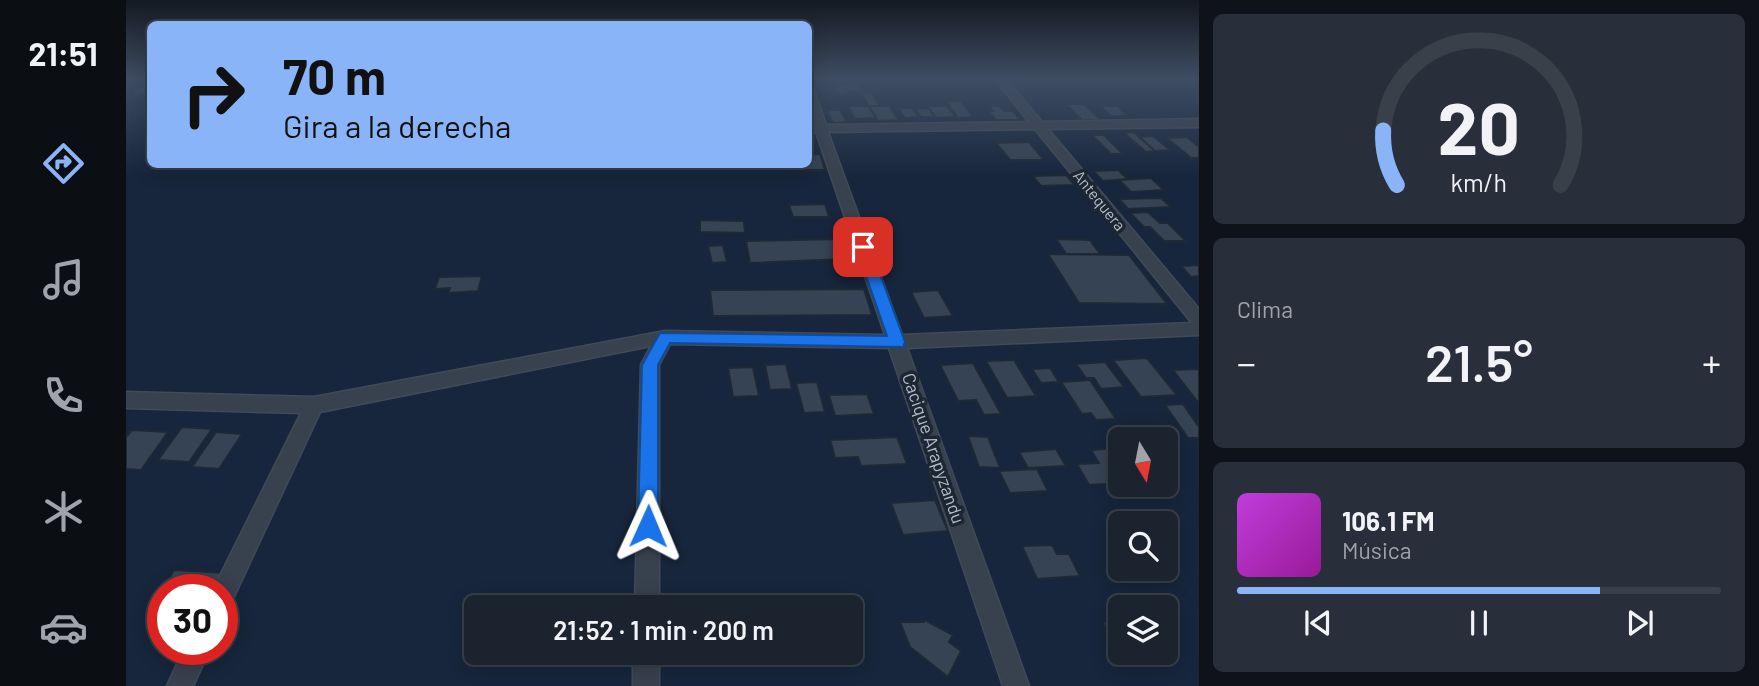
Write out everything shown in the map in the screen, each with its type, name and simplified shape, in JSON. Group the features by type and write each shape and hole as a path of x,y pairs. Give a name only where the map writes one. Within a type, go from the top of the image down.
{"street":[{"name":"Antequera","path":"1028,112 1199,320"},
{"path":"814,128 1199,123"},
{"name":"Cacique Arapyzandu","path":"814,128 897,342 1016,686"},
{"path":"126,400 314,405 665,337 897,342 1199,329"},
{"path":"647,595 650,365 665,337"},
{"path":"233,574 314,405"},
{"path":"180,686 190,665"},
{"path":"646,665 646,686"}],"water":[{"path":"126,112 147,112 147,168 812,168 812,112 1199,112 1199,686 126,686"}],"building":[{"path":"828,112 841,112 847,122 833,123"},
{"path":"851,112 872,112 876,118 855,119"},
{"path":"873,112 893,112 899,120 878,121"},
{"path":"901,112 915,112 919,117 905,118"},
{"path":"917,112 932,112 935,117 921,117"},
{"path":"932,112 952,112 956,117 936,118"},
{"path":"954,112 969,112 973,117 958,118"},
{"path":"989,112 1013,112 1021,120 996,120"},
{"path":"1074,112 1093,112 1101,120 1082,120"},
{"path":"1107,112 1124,112 1128,116 1111,116"},
{"path":"1134,132 1156,151 1146,152 1124,133"},
{"path":"1092,135 1104,135 1123,154 1111,154"},
{"path":"1153,136 1170,150 1155,151 1139,137"},
{"path":"1187,137 1199,147 1199,158 1191,158 1167,138"},
{"path":"1029,142 1044,160 1010,160 996,143"},
{"path":"820,154 825,170 801,170 812,168 812,155"},
{"path":"1118,170 1128,179 1103,181 1093,171"},
{"path":"1066,175 1075,185 1041,186 1033,176"},
{"path":"1151,178 1164,190 1131,192 1119,180"},
{"path":"1161,198 1171,207 1128,209 1119,199"},
{"path":"825,204 829,217 793,217 789,205"},
{"path":"1148,212 1160,223 1168,223 1186,241 1164,241 1130,213"},
{"path":"700,220 744,221 745,233 700,232"},
{"path":"837,239 845,259 750,263 746,241"},
{"path":"1056,239 1090,240 1100,254 1066,254"},
{"path":"723,245 727,262 712,263 708,246"},
{"path":"1048,254 1129,255 1167,304 1079,303"},
{"path":"1199,265 1199,276 1191,277 1181,266"},
{"path":"482,276 478,291 448,293 450,288 435,289 439,277"},
{"path":"864,289 872,315 713,316 710,290"},
{"path":"938,290 953,316 924,318 911,292"},
{"path":"1147,358 1177,395 1141,397 1113,360"},
{"path":"1014,360 1036,396 1007,398 986,361"},
{"path":"1105,362 1124,387 1101,389 1094,378 1086,378 1076,364"},
{"path":"973,363 1001,414 984,415 976,400 958,401 940,365"},
{"path":"786,364 792,389 770,390 765,365"},
{"path":"753,367 759,396 733,397 728,368"},
{"path":"1050,368 1059,382 1041,383 1032,369"},
{"path":"1199,369 1199,401 1197,401 1173,370"},
{"path":"1090,380 1116,419 1096,420 1091,413 1082,414 1061,382"},
{"path":"817,382 825,412 804,413 796,383"},
{"path":"867,394 874,414 835,416 829,395"},
{"path":"1183,404 1199,427 1199,438 1188,438 1165,405"},
{"path":"182,427 212,429 189,462 158,460"},
{"path":"132,430 168,432 141,470 126,469 126,437"},
{"path":"216,432 242,434 219,469 192,467"},
{"path":"968,436 988,437 1000,468 979,467"},
{"path":"897,437 907,464 861,466 858,457 835,458 830,440"},
{"path":"1056,449 1066,466 1028,468 1019,452"},
{"path":"1108,449 1108,484 1089,485 1077,464 1099,463 1091,450"},
{"path":"1037,469 1048,491 1010,493 999,471"},
{"path":"935,500 948,531 903,535 891,503"},
{"path":"1052,545 1057,554 1069,554 1080,576 1037,579 1022,546"},
{"path":"174,570 226,573 225,574 172,574"},
{"path":"925,620 953,635 949,642 961,651 948,677 910,647 900,622"}],"route":[{"path":"648,526 650,365 665,337 897,342 863,247"}]}
